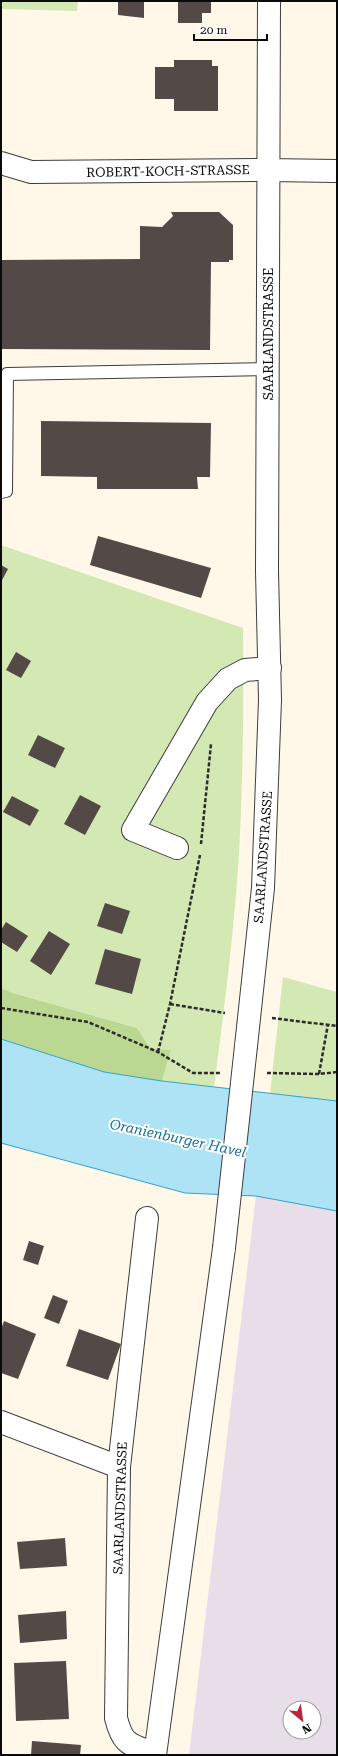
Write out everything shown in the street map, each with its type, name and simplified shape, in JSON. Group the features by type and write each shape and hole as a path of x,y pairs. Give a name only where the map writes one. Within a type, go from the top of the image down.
{"street":[{"name":"SAARLANDSTRASSE","path":"147,1218 119,1467 116,1718 120,1735 130,1744 155,1754 224,1248 262,888 268,758 270,668 267,571 269,1"},
{"name":"ROBERT-KOCH-STRASSE","path":"1,163 31,172 268,170 337,171"},
{"path":"177,848 133,830 207,702 228,679 245,670 270,668"},
{"path":"1,1422 119,1467"}],"lane":[{"path":"1,492 6,492 7,374 268,369"}],"path":[{"path":"1,1008 88,1022 158,1052 170,1004 200,859 207,772 212,737"},
{"path":"170,1004 223,1013"},
{"path":"278,1019 337,1026"},
{"path":"319,1074 328,1024"}],"shaded area":[{"path":"256,1196 337,1211 337,1755 189,1755"}],"green space":[{"path":"1,1 78,1 77,11 1,9"},
{"path":"1,545 243,628 243,741 239,855 232,942 214,1087 162,1081 171,1050 150,1048 137,1028 13,993 1,988"},
{"path":"283,977 337,992 337,1101 270,1094"},
{"path":"1,988 13,993 137,1028 150,1048 171,1050 162,1081 104,1072 1,1039"}],"water":[{"name":"Oranienburger Havel","path":"1,1039 104,1072 162,1081 337,1101 337,1211 256,1196 185,1193 1,1143"}],"building":[{"path":"118,1 144,1 144,18 118,15"},
{"path":"178,1 211,1 211,13 202,13 202,23 178,23"},
{"path":"174,60 212,60 212,66 218,66 218,111 174,111 174,99 155,99 155,67 174,67"},
{"path":"171,212 219,212 233,225 233,260 229,260 229,262 211,262 210,350 1,349 1,260 140,259 140,226 162,227 173,216"},
{"path":"41,421 211,423 210,477 197,477 198,489 97,489 97,477 41,476"},
{"path":"98,536 211,568 201,598 90,565"},
{"path":"1,565 8,569 1,582"},
{"path":"16,652 31,661 21,678 6,670"},
{"path":"38,735 65,748 55,768 28,755"},
{"path":"80,795 101,806 85,835 64,824"},
{"path":"12,796 39,810 30,826 3,812"},
{"path":"105,903 130,911 122,934 97,926"},
{"path":"6,922 28,936 17,952 1,942 1,930"},
{"path":"49,931 70,944 51,975 30,961"},
{"path":"105,949 141,959 132,994 95,984"},
{"path":"29,1241 44,1246 38,1265 23,1260"},
{"path":"53,1295 68,1301 59,1324 44,1318"},
{"path":"4,1321 36,1334 18,1379 1,1373 1,1329"},
{"path":"79,1329 121,1344 108,1380 66,1366"},
{"path":"65,1538 67,1566 20,1569 17,1542"},
{"path":"66,1611 67,1639 20,1643 18,1615"},
{"path":"66,1661 69,1719 16,1721 14,1663"},
{"path":"32,1741 81,1745 80,1755 31,1755"}]}
